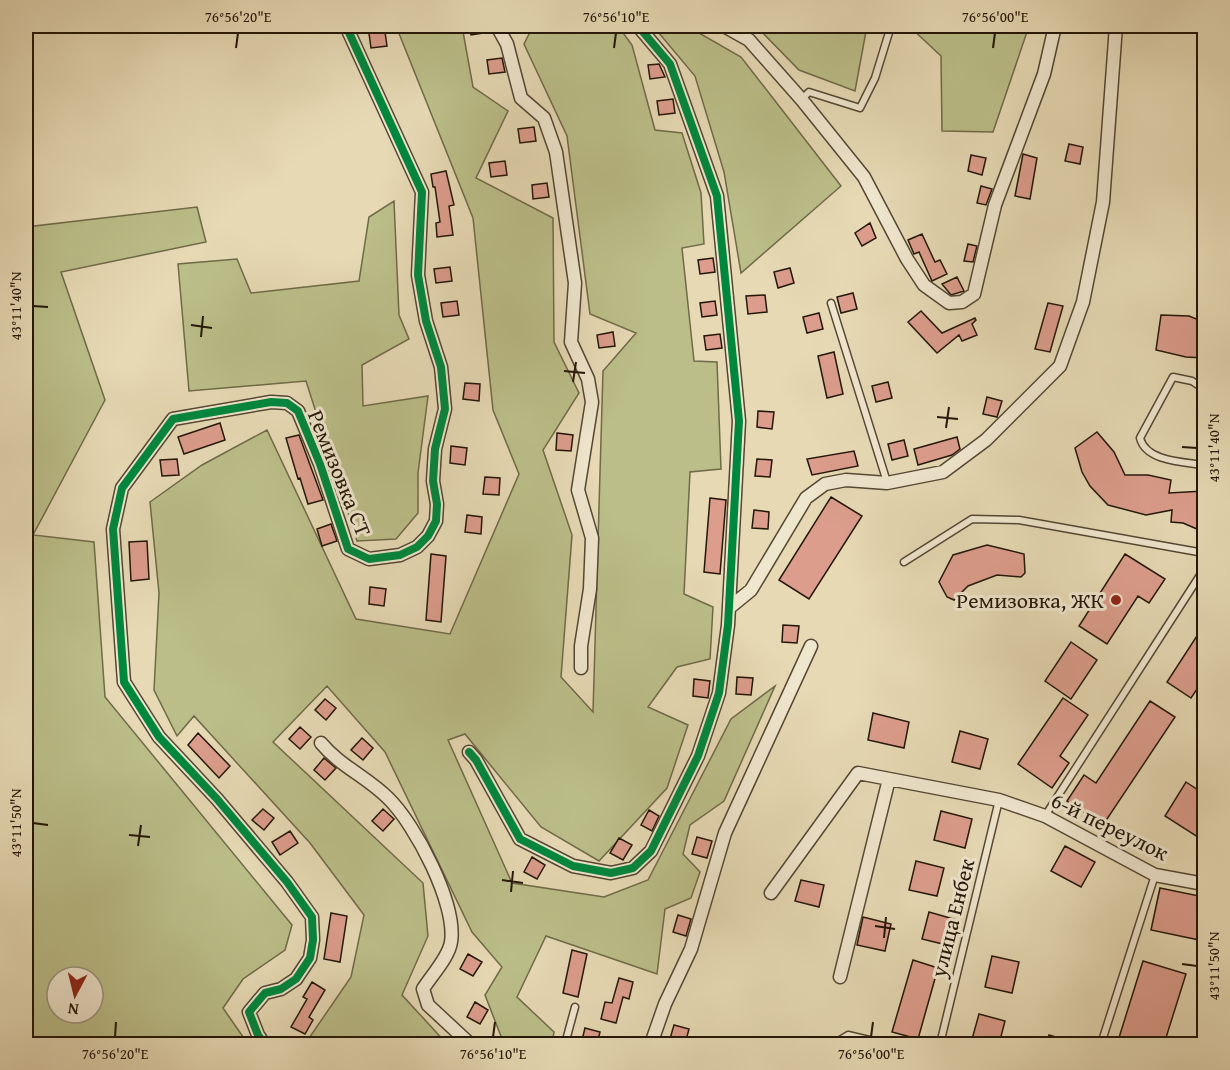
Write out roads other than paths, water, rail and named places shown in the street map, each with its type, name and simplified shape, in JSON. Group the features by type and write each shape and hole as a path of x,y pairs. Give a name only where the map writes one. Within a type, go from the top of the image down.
{"street":[{"name":"Ремизовка СТ","path":"264,1044 249,1012 265,993 281,989 296,979 310,958 314,940 312,917 287,882 217,799 159,737 124,682 112,529 122,488 173,419 271,402 287,403 298,411 320,464 348,549 369,559 400,555 417,547 428,536 436,521 437,504 433,481 435,449 445,409 441,367 426,321 418,275 422,192 346,26"},
{"path":"497,26 507,44 521,98 544,118 556,152 575,283 571,342 588,379 592,402 578,490 592,538 590,589 581,645 581,668"},
{"path":"469,752 477,760 520,839 573,866 611,873 633,868 651,851 666,815 698,756 719,693 729,608 739,421 717,196 670,64 638,26"},
{"path":"724,26 748,40 802,100 864,177 907,259 924,285 949,303 962,302 974,294 982,272 995,205 1044,74 1055,26"},
{"path":"729,608 751,590 806,498 825,484 846,480 887,483 943,472 986,440 1059,366 1083,302 1103,202 1116,26"},
{"path":"651,1044 665,1004 691,949 725,833 811,646"},
{"path":"321,743 333,757 388,798 404,816 427,860 452,923 451,945 423,989 428,1005 470,1044"},
{"name":"6-й переулок","path":"771,893 858,773 999,800 1045,816 1155,875 1204,884"},
{"path":"840,976 889,779"}],"lane":[{"path":"802,100 809,92 860,108 875,78 891,26"},
{"path":"831,303 887,483"},
{"path":"1204,389 1192,381 1173,377 1140,438 1142,445 1153,453 1170,460 1204,465"},
{"path":"904,562 972,519 1019,520 1204,553"},
{"path":"1045,816 1204,569"},
{"name":"улица Енбек","path":"940,1044 999,800"},
{"path":"1101,1044 1155,875"},
{"path":"565,1044 575,1007"},
{"path":"838,1044 848,1035 886,1044"}],"place":[{"name":"Ремизовка, ЖК","path":"1116,600"}]}
